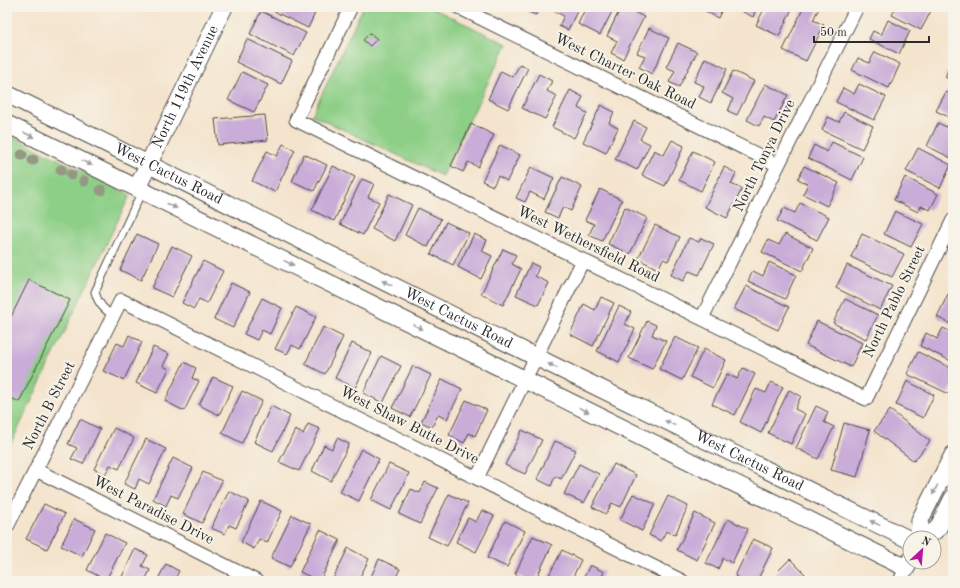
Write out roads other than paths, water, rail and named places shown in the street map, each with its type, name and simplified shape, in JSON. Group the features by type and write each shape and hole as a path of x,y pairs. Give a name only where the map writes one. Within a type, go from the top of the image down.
{"street":[{"name":"North 119th Avenue","path":"140,190 149,164 224,7"},
{"name":"West Wethersfield Road","path":"351,7 296,120 866,399"},
{"name":"West Charter Oak Road","path":"458,7 778,166"},
{"name":"North Tonya Drive","path":"702,318 857,7"},
{"name":"West Cactus Road","path":"7,94 536,357 902,536"},
{"name":"West Cactus Road","path":"7,124 902,569"},
{"name":"North Pablo Street","path":"866,399 953,220"},
{"path":"477,478 583,260"},
{"name":"North B Street","path":"7,527 121,300"},
{"name":"West Shaw Butte Drive","path":"121,300 682,581"},
{"path":"919,530 920,520 953,455"},
{"name":"West Paradise Drive","path":"36,470 256,581"},
{"path":"936,530 953,498"}],"lane":[{"path":"113,316 100,305 96,299 95,292 140,190"}]}
